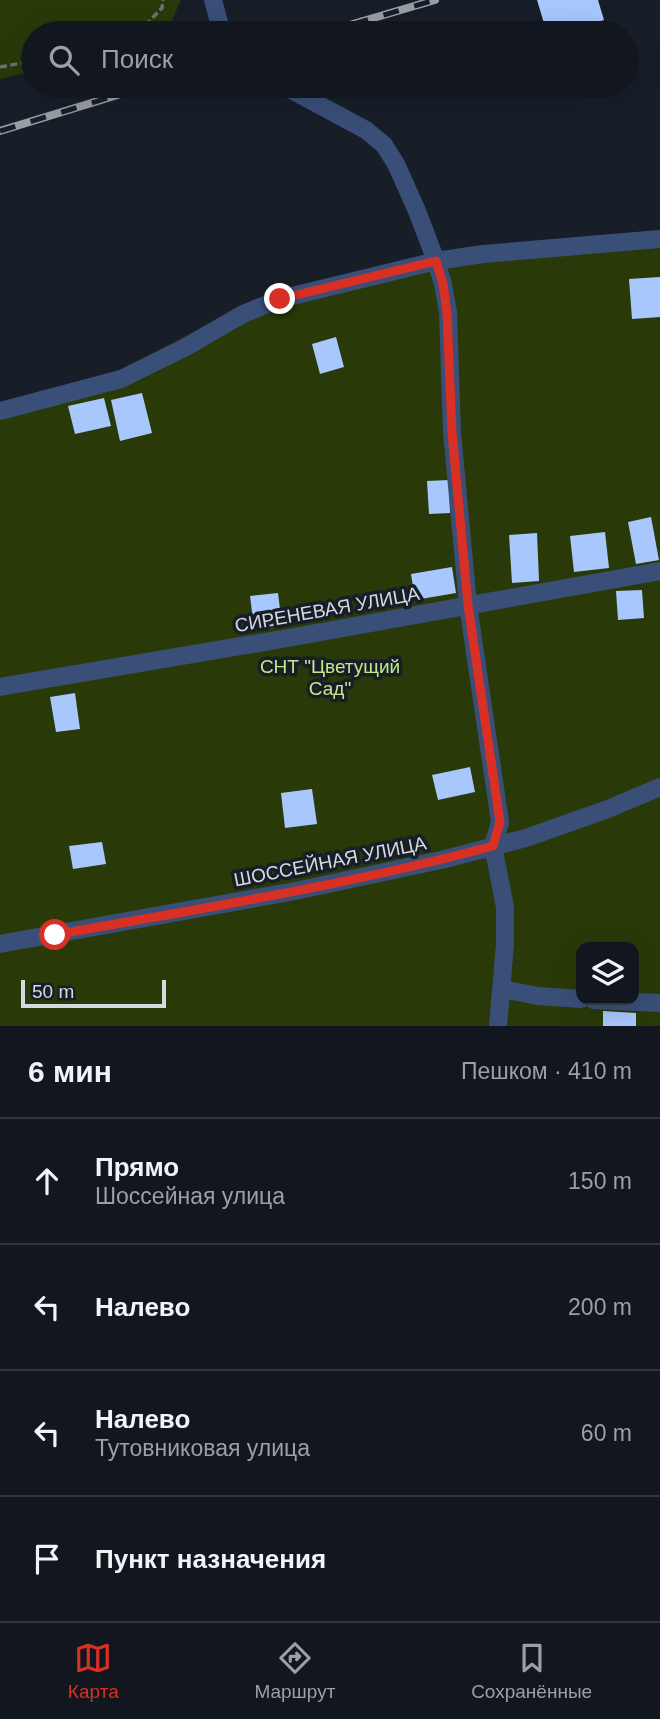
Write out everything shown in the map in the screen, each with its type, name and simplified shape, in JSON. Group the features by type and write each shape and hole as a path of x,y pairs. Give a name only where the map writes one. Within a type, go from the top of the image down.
{"street":[{"path":"213,0 219,21"},
{"path":"306,98 366,130 384,145 396,164 417,211 443,284 447,313 452,432 468,605 500,822 493,846 505,907 505,944 498,1026"},
{"path":"0,411 121,379 186,347 243,314 280,299 436,261 483,254 660,239"},
{"name":"СИРЕНЕВАЯ УЛИЦА","path":"0,687 660,571"},
{"name":"ШОССЕЙНАЯ УЛИЦА","path":"0,944 295,891 441,860 526,838 660,787"},
{"path":"502,989 538,996 576,999"},
{"path":"639,1002 660,1003"}],"path":[{"path":"150,21 162,8 163,0"},
{"path":"0,67 21,63"}],"green space":[{"path":"0,0 181,0 171,21 21,21 21,74 0,79"},
{"name":"СНТ \"Цветущий Сад\"","path":"660,234 660,1026 0,1026 0,407 112,375 251,301 440,254"}],"building":[{"path":"537,0 598,0 604,20 601,21 543,21"},
{"path":"660,277 660,317 632,319 629,279"},
{"path":"336,337 344,367 320,374 312,344"},
{"path":"142,393 152,433 120,441 111,400"},
{"path":"104,398 111,426 75,434 68,406"},
{"path":"449,480 450,513 429,514 427,481"},
{"path":"651,517 659,560 636,564 628,522"},
{"path":"605,532 609,568 574,572 570,536"},
{"path":"537,533 539,581 512,583 509,535"},
{"path":"452,567 456,593 415,600 411,574"},
{"path":"642,590 644,618 618,620 616,591"},
{"path":"278,593 282,625 254,628 250,596"},
{"path":"75,693 80,729 56,732 50,697"},
{"path":"470,767 475,792 438,800 432,775"},
{"path":"312,789 317,824 285,828 281,793"},
{"path":"102,842 106,864 73,869 69,846"},
{"path":"603,1011 636,1013 636,1026 603,1026"}],"railway":[{"path":"363,21 435,0"},
{"path":"0,131 108,98"}],"route":[{"path":"55,935 295,891 441,860 493,846 500,822 468,605 452,432 447,313 436,261 280,299"}]}
